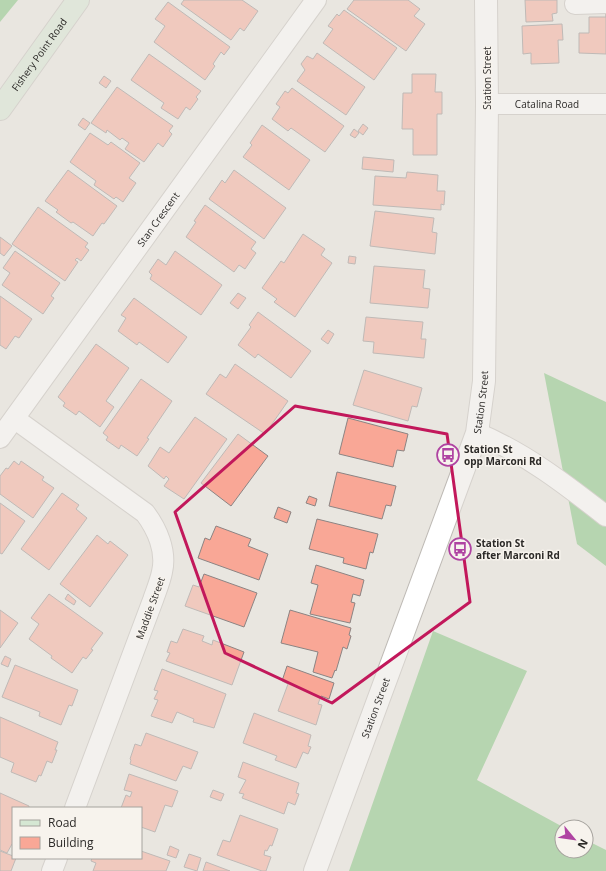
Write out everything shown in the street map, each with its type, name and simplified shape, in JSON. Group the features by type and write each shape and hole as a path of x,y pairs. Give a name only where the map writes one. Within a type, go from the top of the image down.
{"main road":[{"name":"Fishery Point Road","path":"0,109 78,0"}],"street":[{"name":"Stan Crescent","path":"0,438 316,0"},
{"name":"Station Street","path":"315,871 477,433 484,381 487,104 486,0"},
{"path":"575,8 606,3"},
{"name":"Catalina Road","path":"487,104 606,104"},
{"name":"Maddie Street","path":"15,419 145,513 154,526 163,556 162,572 153,600 75,807"},
{"path":"477,433 504,445 535,463 606,516"},
{"path":"52,871 57,859"}],"highlighted area":[{"path":"295,406 447,434 470,602 332,703 225,653 175,512"}],"green space":[{"path":"0,0 18,0 0,22"},
{"path":"544,373 606,402 606,566 577,544"},
{"path":"433,631 527,671 477,780 554,822 554,859 594,859 594,844 606,850 606,871 349,871"}],"building":[{"path":"184,0 242,0 258,11 244,31 240,28 231,40 181,4"},
{"path":"354,0 408,0 420,9 414,16 425,24 406,51 347,9"},
{"path":"525,0 557,0 557,13 552,14 553,21 526,22"},
{"path":"168,2 230,47 224,55 221,52 213,64 215,66 205,80 154,42 165,26 155,19"},
{"path":"344,10 397,48 374,80 323,43 333,29 328,26 337,14 339,16"},
{"path":"589,17 606,17 606,54 579,53 579,33 589,33"},
{"path":"562,24 563,40 558,40 559,63 531,64 531,53 523,54 522,26"},
{"path":"317,53 365,87 346,115 297,81 305,70 301,64 307,56 313,59"},
{"path":"149,54 201,91 196,97 198,99 190,110 186,107 178,119 161,108 164,103 131,80"},
{"path":"412,74 436,74 435,92 442,92 442,114 437,114 437,155 413,155 413,129 402,129 403,93 412,93"},
{"path":"104,76 111,81 106,88 99,83"},
{"path":"117,87 173,126 169,131 172,134 163,147 158,143 144,162 125,149 129,143 122,138 120,140 107,130 106,133 91,123"},
{"path":"292,88 344,126 325,152 291,128 288,131 272,119 280,107 276,104 285,91 288,93"},
{"path":"83,118 90,123 85,130 78,125"},
{"path":"363,124 368,128 363,135 358,131"},
{"path":"262,125 310,160 289,190 243,157 252,145 250,143"},
{"path":"354,129 359,133 355,138 350,135"},
{"path":"90,133 108,145 111,142 140,163 129,178 136,183 123,202 116,197 114,199 94,185 96,181 70,162"},
{"path":"363,157 394,160 393,172 362,169"},
{"path":"68,170 117,206 93,236 73,222 71,223 56,212 58,210 45,201"},
{"path":"234,170 286,208 264,239 209,199 222,180 225,183"},
{"path":"407,172 438,175 437,191 445,191 444,205 441,204 441,210 373,205 375,176 406,178"},
{"path":"205,205 256,242 251,249 256,253 245,269 239,265 234,272 186,237 196,222 194,221"},
{"path":"38,207 88,243 85,247 89,250 81,261 77,258 75,260 78,262 65,281 12,244"},
{"path":"375,211 434,218 432,232 437,233 435,254 370,246"},
{"path":"303,234 325,249 321,255 332,263 295,317 274,302 277,299 262,288 281,261 284,263"},
{"path":"0,237 12,246 4,256 0,253"},
{"path":"15,251 60,283 51,296 54,298 43,314 2,285 10,273 3,268"},
{"path":"175,251 222,285 201,315 150,279 152,275 149,272 158,259 166,265"},
{"path":"349,256 356,257 355,264 348,263"},
{"path":"374,266 425,270 423,288 430,289 428,308 370,303"},
{"path":"238,293 246,298 238,309 230,303"},
{"path":"0,296 32,319 19,338 15,336 6,349 0,345"},
{"path":"134,298 187,337 168,363 139,342 137,345 118,331 126,318 121,315"},
{"path":"258,312 311,351 291,378 258,354 255,358 238,345 251,327 249,325"},
{"path":"366,317 423,322 421,339 426,339 424,358 373,353 374,342 363,341"},
{"path":"328,330 334,334 328,344 321,339"},
{"path":"96,344 129,368 106,401 114,407 100,427 79,411 76,415 63,406 65,403 58,397"},
{"path":"235,364 288,401 265,434 206,394 220,374 226,378"},
{"path":"364,370 422,388 417,407 412,406 408,421 353,405"},
{"path":"141,379 172,401 147,438 149,439 137,456 121,445 119,449 106,440 108,437 103,433"},
{"path":"195,417 227,439 184,499 164,486 169,479 166,476 164,479 148,466 160,447 169,453"},
{"path":"348,418 408,434 404,451 397,450 393,467 339,454"},
{"path":"238,434 268,456 231,506 201,483"},
{"path":"14,461 19,465 21,461 44,477 42,480 54,488 33,518 0,494 0,476"},
{"path":"337,472 396,486 391,506 386,505 382,519 329,506"},
{"path":"62,493 79,505 76,509 87,518 49,570 21,549"},
{"path":"309,496 317,499 315,506 306,503"},
{"path":"0,503 25,521 2,554 0,553"},
{"path":"278,507 291,512 287,523 274,518"},
{"path":"317,519 378,534 373,553 370,552 366,569 343,563 344,558 309,549"},
{"path":"216,526 251,539 248,546 268,554 259,580 198,558 205,538 210,540"},
{"path":"97,535 108,544 110,541 128,555 90,607 60,584"},
{"path":"316,565 364,580 360,596 353,594 351,602 355,603 350,623 310,614 318,585 311,583"},
{"path":"204,574 257,593 244,627 185,606 193,585 199,587"},
{"path":"49,594 103,633 91,649 93,650 86,659 83,657 72,673 51,658 52,656 29,639 39,624 31,618"},
{"path":"68,594 76,601 74,605 65,599"},
{"path":"0,610 18,623 0,648"},
{"path":"290,610 351,628 349,635 351,636 347,649 343,647 336,671 335,670 332,678 313,672 318,652 281,643"},
{"path":"183,629 204,636 202,641 212,645 213,640 244,652 232,685 166,661 170,653 167,652 171,641 177,643"},
{"path":"5,656 11,659 8,667 1,664"},
{"path":"15,665 78,690 72,706 69,705 61,725 39,716 40,712 2,697"},
{"path":"287,666 334,683 329,699 321,696 318,704 322,705 316,725 278,711 288,684 282,681"},
{"path":"162,669 226,694 214,728 193,722 194,719 177,712 172,723 151,716 158,700 154,699 158,691 154,690"},
{"path":"254,713 311,735 308,746 311,747 308,754 303,752 296,768 275,760 277,756 243,743"},
{"path":"0,717 58,742 55,750 57,750 52,763 47,761 41,776 39,775 36,782 11,772 14,763 0,757"},
{"path":"146,733 198,752 191,769 183,766 176,781 130,764 130,759 135,744 141,746"},
{"path":"243,762 299,783 296,793 299,794 295,805 288,802 284,814 242,798 244,794 239,793 246,780 238,777"},
{"path":"129,774 178,791 172,807 165,805 155,832 142,827 142,807 121,807 126,795 130,797 132,792 124,790"},
{"path":"213,790 224,794 221,801 210,797"},
{"path":"0,793 29,807 12,807 12,844 7,853 0,850"},
{"path":"240,815 278,829 272,846 270,845 267,851 265,850 264,855 271,857 266,871 262,871 217,855 223,840 230,842"},
{"path":"170,846 179,850 176,858 167,855"},
{"path":"0,851 12,856 12,859 16,859 11,871 0,871"},
{"path":"142,851 170,861 166,871 93,871 96,863 91,861 92,859 142,859"},
{"path":"189,854 201,858 197,871 184,867"},
{"path":"206,862 230,871 203,871"}],"place":[{"name":"Station St opp Marconi Rd","path":"448,455"},
{"name":"Station St after Marconi Rd","path":"460,549"}]}
